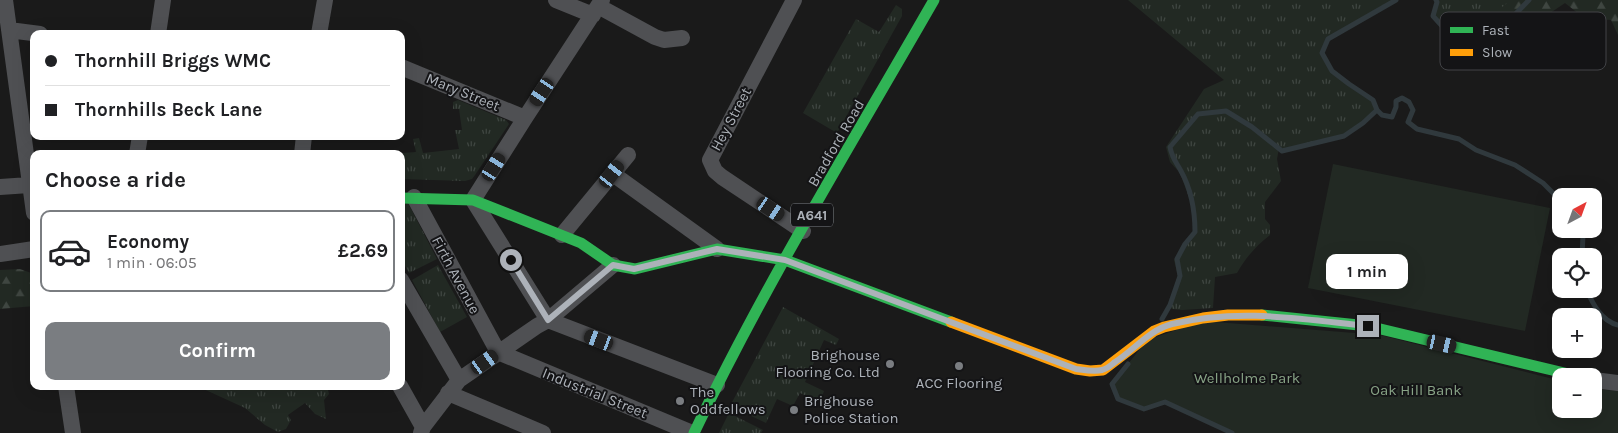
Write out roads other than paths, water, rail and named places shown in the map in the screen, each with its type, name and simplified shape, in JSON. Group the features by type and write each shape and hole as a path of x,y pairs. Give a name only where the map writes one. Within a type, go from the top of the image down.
{"street":[{"path":"5,0 9,30 7,72 30,191"},
{"path":"159,30 163,0"},
{"path":"320,30 325,0"},
{"path":"556,0 598,7 654,37 664,40 682,38"},
{"name":"Hey Street","path":"794,0 710,160 715,171 722,177 803,230"},
{"name":"Bradford Road","path":"693,433 785,260 930,1"},
{"path":"473,200 598,7"},
{"path":"9,30 30,33"},
{"name":"Mary Street","path":"405,69 525,118"},
{"path":"562,235 628,154"},
{"path":"612,174 717,249"},
{"path":"0,187 29,185"},
{"path":"408,198 473,200 581,243 613,265 634,269 717,249 785,260 1076,369 1103,370 1154,331 1164,327 1217,316 1268,315 1368,326 1552,370"},
{"name":"Firth Avenue","path":"408,198 498,352"},
{"path":"473,200 548,320 717,385"},
{"path":"0,254 30,250"},
{"path":"402,390 422,430 459,380 548,320 613,265"},
{"path":"405,287 459,380"},
{"name":"Industrial Street","path":"498,352 693,433"},
{"path":"1602,381 1618,383"},
{"path":"67,390 73,433"},
{"path":"448,393 543,433"}],"waterway":[{"path":"1162,319 1170,305 1180,276 1177,259 1185,244 1195,232 1190,193 1170,147 1198,114 1226,111 1252,127 1282,151 1344,136 1363,123 1377,110 1373,100 1332,71 1322,53 1328,39 1396,0"},
{"path":"1436,0 1433,16 1440,24"},
{"path":"1517,12 1529,0"},
{"path":"1377,110 1382,115 1392,117 1396,101 1402,98 1409,102 1413,110 1408,122 1417,129 1459,139 1476,150 1515,165 1543,183 1552,192"},
{"path":"1582,248 1583,238"},
{"path":"1591,298 1602,316 1618,325"},
{"path":"1128,364 1112,384 1118,399 1144,409 1165,402 1232,433"}],"place":[{"name":"Brighouse Flooring Co. Ltd","path":"890,364"},
{"name":"ACC Flooring","path":"959,366"},
{"name":"The Oddfellows","path":"680,401"},
{"name":"Brighouse Police Station","path":"794,410"}],"park label":[{"name":"Wellholme Park","path":"1247,378"},
{"name":"Oak Hill Bank","path":"1416,390"}]}
